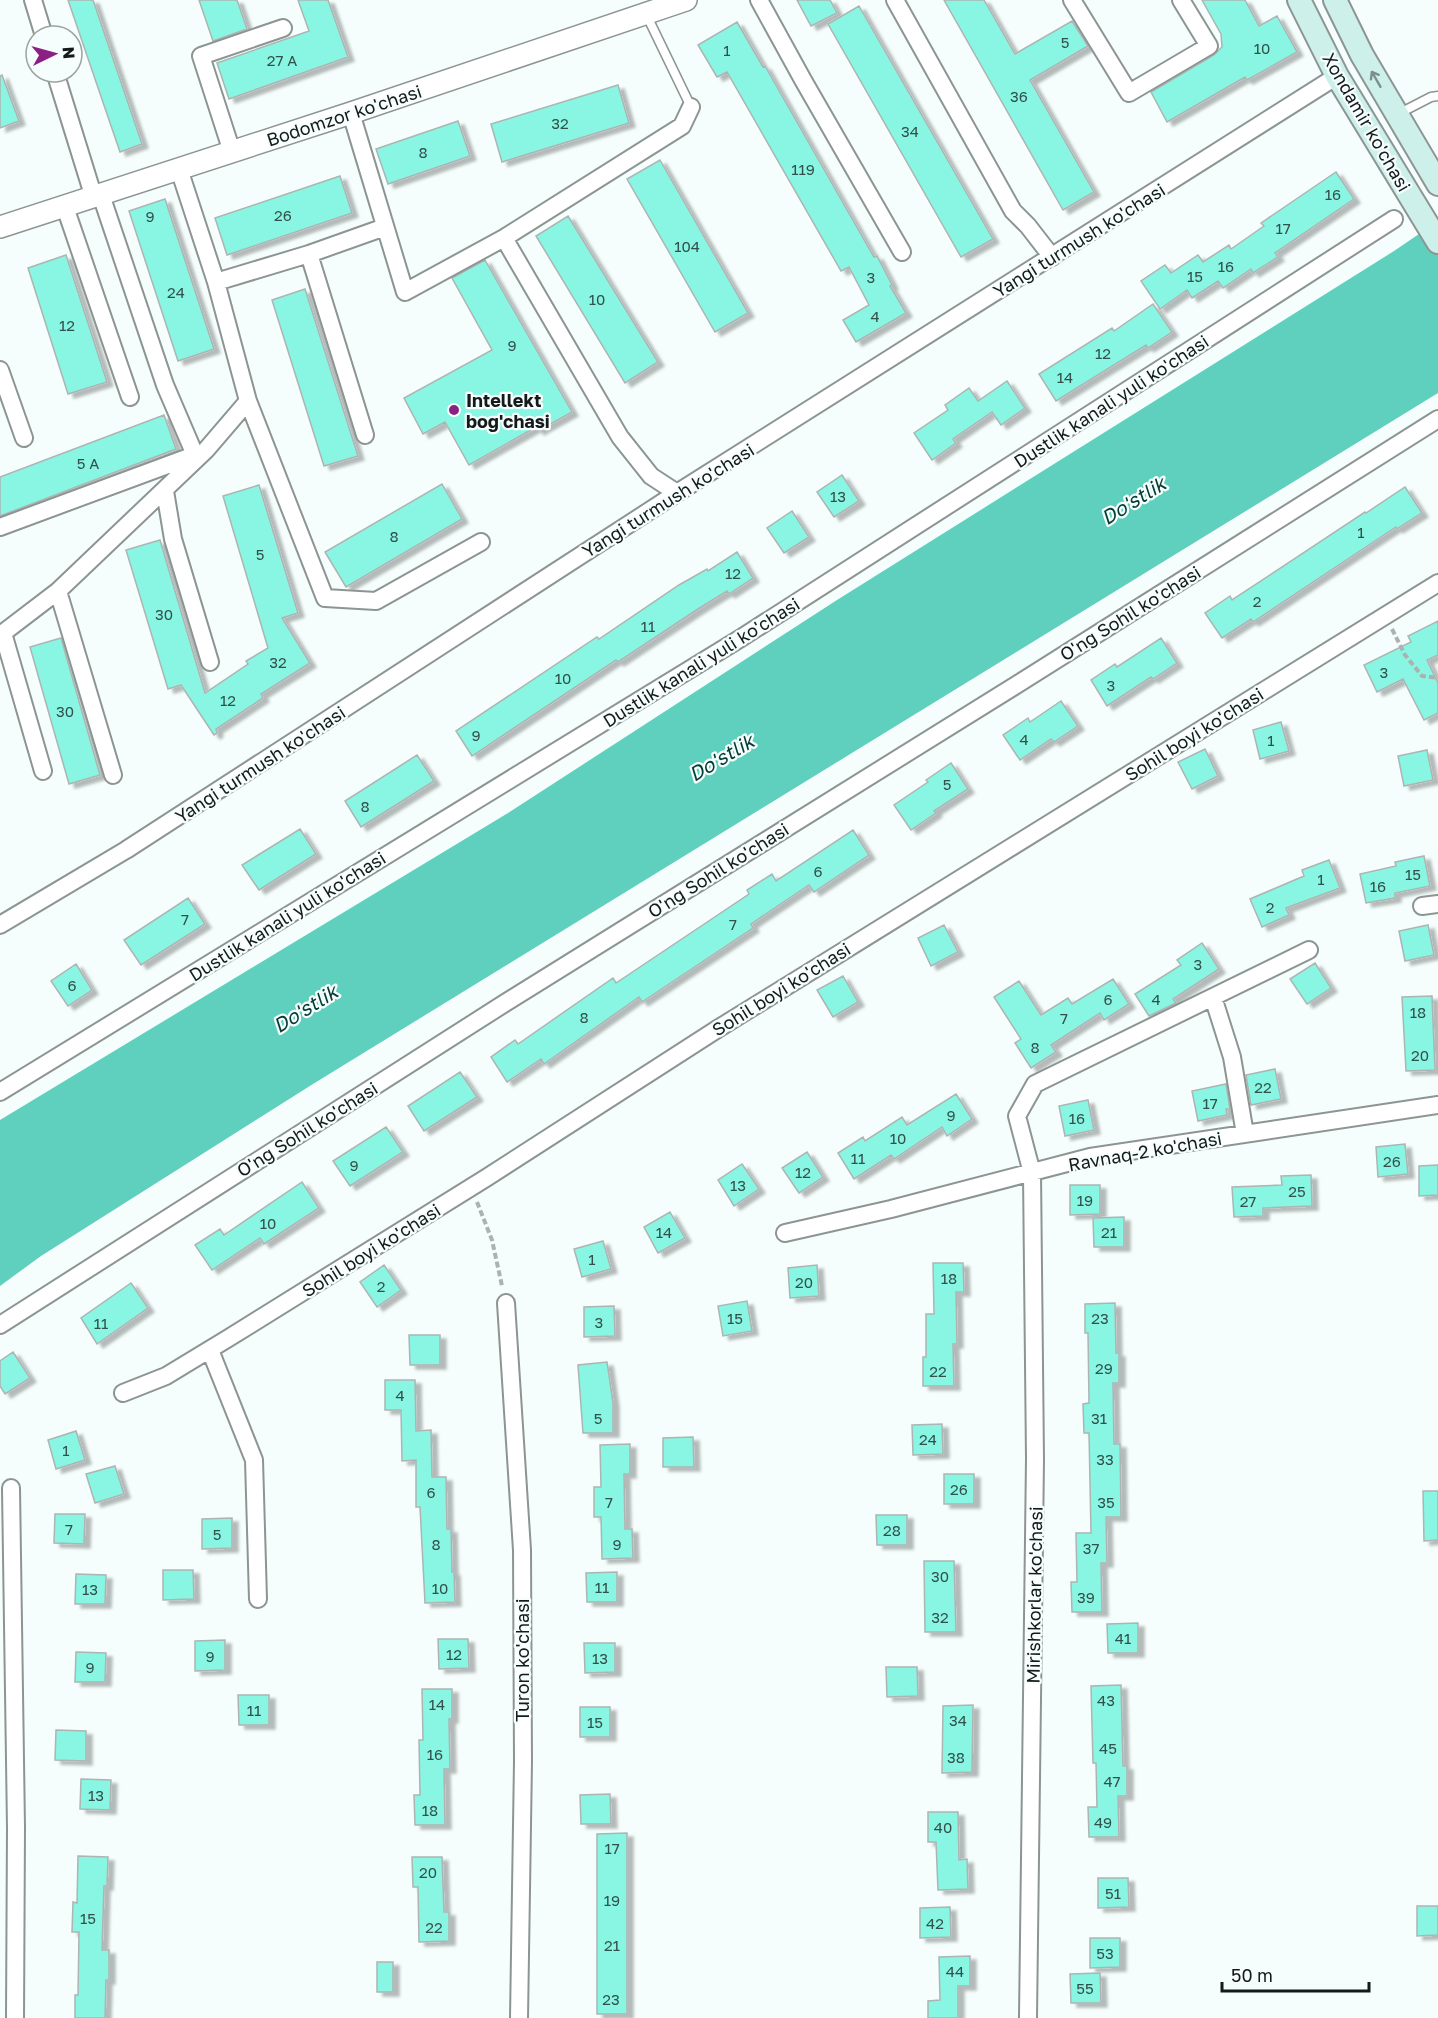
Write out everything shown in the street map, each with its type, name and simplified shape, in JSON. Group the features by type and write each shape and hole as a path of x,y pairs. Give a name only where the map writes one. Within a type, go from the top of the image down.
{"main road":[{"name":"Xondamir ko'chasi","path":"1299,0 1337,76 1438,242"},
{"name":"Xondamir ko'chasi","path":"1335,0 1362,55 1438,184"}],"street":[{"path":"33,0 40,24"},
{"path":"759,0 802,80 902,252"},
{"path":"895,0 1013,211 1052,257"},
{"path":"1072,0 1129,93 1209,46 1181,0"},
{"name":"Bodomzor ko'chasi","path":"0,227 351,113 680,1"},
{"path":"232,152 201,56 284,28"},
{"name":"Yangi turmush ko'chasi","path":"0,925 126,850 677,493 1337,76"},
{"path":"59,84 165,385 201,452"},
{"path":"351,113 405,292 504,238 682,126 691,107"},
{"path":"178,169 216,282 248,401 325,597 376,601 481,542"},
{"path":"65,207 130,397"},
{"name":"Dustlik kanali yuli ko'chasi","path":"0,1092 741,638 1394,219"},
{"path":"216,282 309,254 385,226"},
{"path":"504,238 620,437 651,476 677,493"},
{"path":"309,254 365,435"},
{"path":"0,370 24,438"},
{"path":"43,771 2,633 58,591 165,491 248,401"},
{"name":"O'ng Sohil ko'chasi","path":"0,1325 505,1003 1438,419"},
{"path":"0,527 201,452"},
{"path":"165,491 173,538 210,662"},
{"name":"Sohil boyi ko'chasi","path":"123,1393 166,1376 210,1350 471,1187 729,1021 1438,582"},
{"path":"58,591 113,775"},
{"name":"Mirishkorlar ko'chasi","path":"1028,2018 1035,1459 1032,1173 1017,1116 1035,1084 1309,950"},
{"path":"1213,997 1232,1057 1245,1134"},
{"name":"Ravnaq-2 ko'chasi","path":"785,1233 891,1209 1090,1157 1438,1105"},
{"name":"Turon ko'chasi","path":"506,1303 522,1550 523,1761 519,2018"},
{"path":"210,1350 254,1460 258,1599"},
{"path":"11,1488 16,1828 15,2018"}],"lane":[{"path":"646,14 691,107"},
{"path":"1397,115 1431,97 1438,96"}],"path":[{"path":"1385,615 1405,655 1422,676 1438,678"},
{"path":"471,1187 492,1239 506,1303"}],"water":[{"name":"Do'stlik","path":"1438,221 1438,393 313,1084 41,1256 0,1286 0,1120 508,813 837,600 1394,251"}],"building":[{"path":"68,0 93,0 142,144 120,152 84,47 84,24 76,24"},
{"path":"199,0 237,0 247,29 213,41"},
{"path":"298,0 328,0 348,57 229,99 217,63 309,31"},
{"path":"797,0 830,0 837,13 811,26"},
{"path":"944,0 984,0 1015,54 1072,21 1088,46 1030,80 1094,192 1063,210"},
{"path":"1202,0 1245,0 1259,26 1277,16 1297,52 1247,80 1245,77 1167,122 1151,92 1214,55 1222,47 1221,34"},
{"path":"859,6 993,239 961,257 828,24"},
{"path":"737,22 763,67 765,66 874,257 877,256 892,285 890,286 906,313 856,342 843,320 869,305 849,267 841,271 727,72 717,77 698,45"},
{"path":"2,75 19,121 0,128 0,76"},
{"path":"618,85 629,123 502,162 491,124"},
{"path":"458,121 470,156 388,184 376,149"},
{"path":"660,160 748,313 715,332 627,179"},
{"path":"1336,172 1354,199 1275,253 1278,257 1253,273 1251,269 1223,288 1218,281 1192,298 1187,290 1160,309 1141,281 1165,265 1171,273 1198,255 1203,262 1229,245 1231,249 1264,226 1261,223"},
{"path":"340,176 352,213 227,255 215,218"},
{"path":"165,199 214,349 178,361 129,211"},
{"path":"568,216 658,362 625,383 536,236"},
{"path":"66,255 107,382 68,394 28,268"},
{"path":"485,260 572,412 538,431 536,427 469,465 445,422 423,434 404,398 492,350 452,278"},
{"path":"305,289 358,456 324,466 272,300"},
{"path":"1153,304 1172,332 1148,348 1146,345 1056,401 1039,374 1112,328 1114,331"},
{"path":"1007,381 1025,408 1001,425 992,412 953,439 956,443 932,460 914,433 948,410 945,405 969,388 978,401"},
{"path":"164,415 176,449 0,516 0,477"},
{"path":"842,475 859,501 834,517 817,492"},
{"path":"442,484 462,519 346,587 325,552"},
{"path":"259,485 298,613 282,618 310,663 261,694 263,698 216,729 217,733 214,735 181,685 168,689 126,550 160,540 205,693 248,664 246,661 268,648 223,496"},
{"path":"1405,487 1422,513 1397,529 1396,527 1253,622 1251,619 1222,638 1205,613 1230,596 1232,600"},
{"path":"792,511 809,537 784,553 767,528"},
{"path":"737,552 753,578 729,594 727,591 698,609 618,662 616,660 472,756 456,731 597,637 599,639 679,585 707,569 708,571"},
{"path":"1438,621 1438,655 1427,660 1438,683 1438,713 1424,720 1403,679 1377,692 1364,665 1411,642 1408,636"},
{"path":"61,638 100,775 69,784 30,647"},
{"path":"1161,638 1177,663 1107,706 1091,680 1115,664 1117,667"},
{"path":"1061,701 1078,726 1054,742 1051,739 1020,760 1003,735 1028,718 1030,722"},
{"path":"1281,722 1289,751 1260,759 1253,730"},
{"path":"1205,749 1218,776 1192,789 1178,762"},
{"path":"1427,750 1433,780 1404,786 1398,756"},
{"path":"417,755 434,781 361,827 345,801"},
{"path":"951,763 968,789 934,811 936,813 911,830 894,805"},
{"path":"300,829 316,854 259,890 242,865"},
{"path":"853,830 869,855 814,892 809,885 751,924 753,928 642,1002 639,997 544,1064 541,1059 507,1082 491,1057 515,1040 518,1044 613,978 616,983 749,894 747,890 772,874 776,881"},
{"path":"1424,856 1430,886 1395,893 1395,898 1366,903 1360,874 1396,866 1395,862"},
{"path":"1329,860 1340,888 1286,908 1289,915 1262,927 1250,899 1304,876 1302,870"},
{"path":"188,898 205,924 141,965 124,940"},
{"path":"944,925 958,952 931,966 918,938"},
{"path":"1428,925 1434,955 1405,961 1399,931"},
{"path":"1202,943 1219,969 1173,999 1176,1003 1149,1016 1135,994 1181,965 1177,960"},
{"path":"1315,963 1331,988 1307,1004 1290,979"},
{"path":"76,964 92,990 68,1006 51,981"},
{"path":"843,976 858,1002 833,1017 817,990"},
{"path":"1113,979 1129,1004 1104,1020 1100,1013 1051,1045 1056,1052 1031,1068 1015,1043 1021,1039 994,997 1019,981 1041,1015 1068,998 1072,1004"},
{"path":"1432,996 1435,1070 1406,1071 1402,997"},
{"path":"1275,1069 1281,1099 1251,1105 1246,1075"},
{"path":"460,1072 477,1097 424,1131 408,1106"},
{"path":"1226,1084 1230,1109 1226,1109 1227,1115 1198,1121 1192,1091"},
{"path":"956,1094 972,1119 947,1136 942,1127 894,1159 891,1155 854,1179 838,1153 863,1137 865,1141 902,1117 907,1125"},
{"path":"1088,1100 1094,1130 1065,1136 1059,1106"},
{"path":"386,1127 403,1152 350,1186 333,1161"},
{"path":"1405,1144 1408,1174 1378,1177 1376,1147"},
{"path":"807,1152 823,1177 799,1193 782,1168"},
{"path":"742,1164 759,1189 734,1206 718,1180"},
{"path":"1438,1165 1438,1195 1419,1196 1419,1166"},
{"path":"1311,1175 1312,1206 1263,1208 1263,1216 1234,1217 1232,1187 1282,1185 1281,1176"},
{"path":"302,1182 319,1208 264,1244 260,1238 212,1270 195,1245 220,1229 224,1235"},
{"path":"1070,1185 1100,1185 1100,1214 1070,1215"},
{"path":"670,1212 685,1238 658,1253 644,1227"},
{"path":"1124,1217 1124,1247 1094,1247 1093,1218"},
{"path":"603,1241 611,1269 582,1277 574,1249"},
{"path":"933,1263 963,1263 964,1292 956,1292 957,1344 953,1344 954,1386 923,1386 926,1314 934,1314"},
{"path":"384,1265 401,1290 377,1307 360,1282"},
{"path":"817,1265 819,1296 790,1298 788,1268"},
{"path":"131,1283 148,1308 97,1344 81,1318"},
{"path":"747,1301 752,1331 723,1336 718,1306"},
{"path":"1115,1303 1119,1383 1113,1383 1114,1444 1120,1444 1121,1517 1106,1517 1107,1563 1101,1563 1102,1612 1072,1612 1071,1582 1077,1582 1076,1533 1091,1533 1089,1433 1084,1433 1083,1404 1089,1403 1088,1333 1085,1333 1085,1304"},
{"path":"614,1306 615,1336 584,1337 584,1307"},
{"path":"409,1335 440,1335 440,1365 410,1365"},
{"path":"13,1352 30,1378 5,1394 0,1386 0,1361"},
{"path":"607,1362 613,1403 613,1433 583,1433 578,1365"},
{"path":"385,1380 415,1380 416,1431 431,1430 432,1477 446,1477 447,1529 451,1529 455,1602 425,1603 420,1507 416,1507 416,1460 402,1461 401,1410 385,1410"},
{"path":"942,1424 943,1454 913,1455 912,1425"},
{"path":"76,1431 85,1460 56,1469 48,1440"},
{"path":"693,1437 694,1467 663,1467 663,1438"},
{"path":"630,1444 630,1474 624,1474 625,1529 632,1529 633,1558 602,1559 601,1517 594,1517 594,1487 601,1487 600,1445"},
{"path":"115,1466 124,1494 95,1503 86,1474"},
{"path":"944,1474 974,1474 974,1504 944,1504"},
{"path":"1423,1491 1438,1491 1438,1540 1424,1541"},
{"path":"55,1514 85,1514 84,1544 54,1543"},
{"path":"876,1515 907,1515 907,1545 877,1545"},
{"path":"232,1518 232,1548 202,1549 202,1519"},
{"path":"924,1561 954,1561 956,1632 925,1632"},
{"path":"163,1570 193,1570 194,1599 163,1600"},
{"path":"617,1572 617,1602 587,1602 586,1573"},
{"path":"76,1574 106,1575 105,1604 75,1604"},
{"path":"1138,1623 1138,1653 1108,1653 1107,1624"},
{"path":"438,1639 468,1639 469,1668 439,1669"},
{"path":"225,1640 225,1670 195,1671 195,1641"},
{"path":"584,1643 615,1643 615,1672 585,1673"},
{"path":"76,1652 106,1653 105,1682 75,1682"},
{"path":"886,1667 917,1667 918,1696 887,1697"},
{"path":"1121,1685 1123,1766 1127,1766 1127,1796 1118,1796 1119,1837 1089,1837 1088,1807 1097,1807 1096,1763 1093,1763 1091,1686"},
{"path":"422,1689 452,1689 452,1719 449,1719 450,1769 444,1769 445,1825 415,1825 414,1795 420,1795 419,1740 423,1740"},
{"path":"238,1695 269,1695 269,1725 239,1725"},
{"path":"973,1705 972,1772 942,1773 943,1706"},
{"path":"580,1707 610,1707 610,1737 580,1737"},
{"path":"56,1730 86,1731 86,1761 55,1760"},
{"path":"81,1779 111,1780 110,1810 80,1809"},
{"path":"610,1794 611,1824 581,1824 580,1795"},
{"path":"928,1812 958,1812 959,1860 967,1859 968,1889 938,1890 936,1842 928,1842"},
{"path":"627,1833 627,2014 597,2014 597,1834"},
{"path":"78,1856 108,1857 107,1886 104,1886 102,1950 109,1950 105,2018 75,2018 75,1995 78,1995 79,1932 72,1932 73,1902 77,1903"},
{"path":"412,1857 442,1857 444,1912 449,1912 449,1941 419,1942 418,1887 413,1887"},
{"path":"1098,1878 1128,1878 1129,1907 1098,1908"},
{"path":"1417,1906 1438,1906 1438,1935 1417,1936"},
{"path":"950,1907 951,1937 920,1938 920,1908"},
{"path":"1090,1938 1120,1938 1120,1967 1090,1968"},
{"path":"970,1956 970,1986 958,1986 958,2018 928,2018 928,2001 940,2000 939,1957"},
{"path":"377,1962 393,1962 393,1992 377,1992"},
{"path":"1100,1973 1101,2003 1071,2003 1070,1974"}],"place":[{"name":"Intellekt bog'chasi","path":"454,410"}]}
